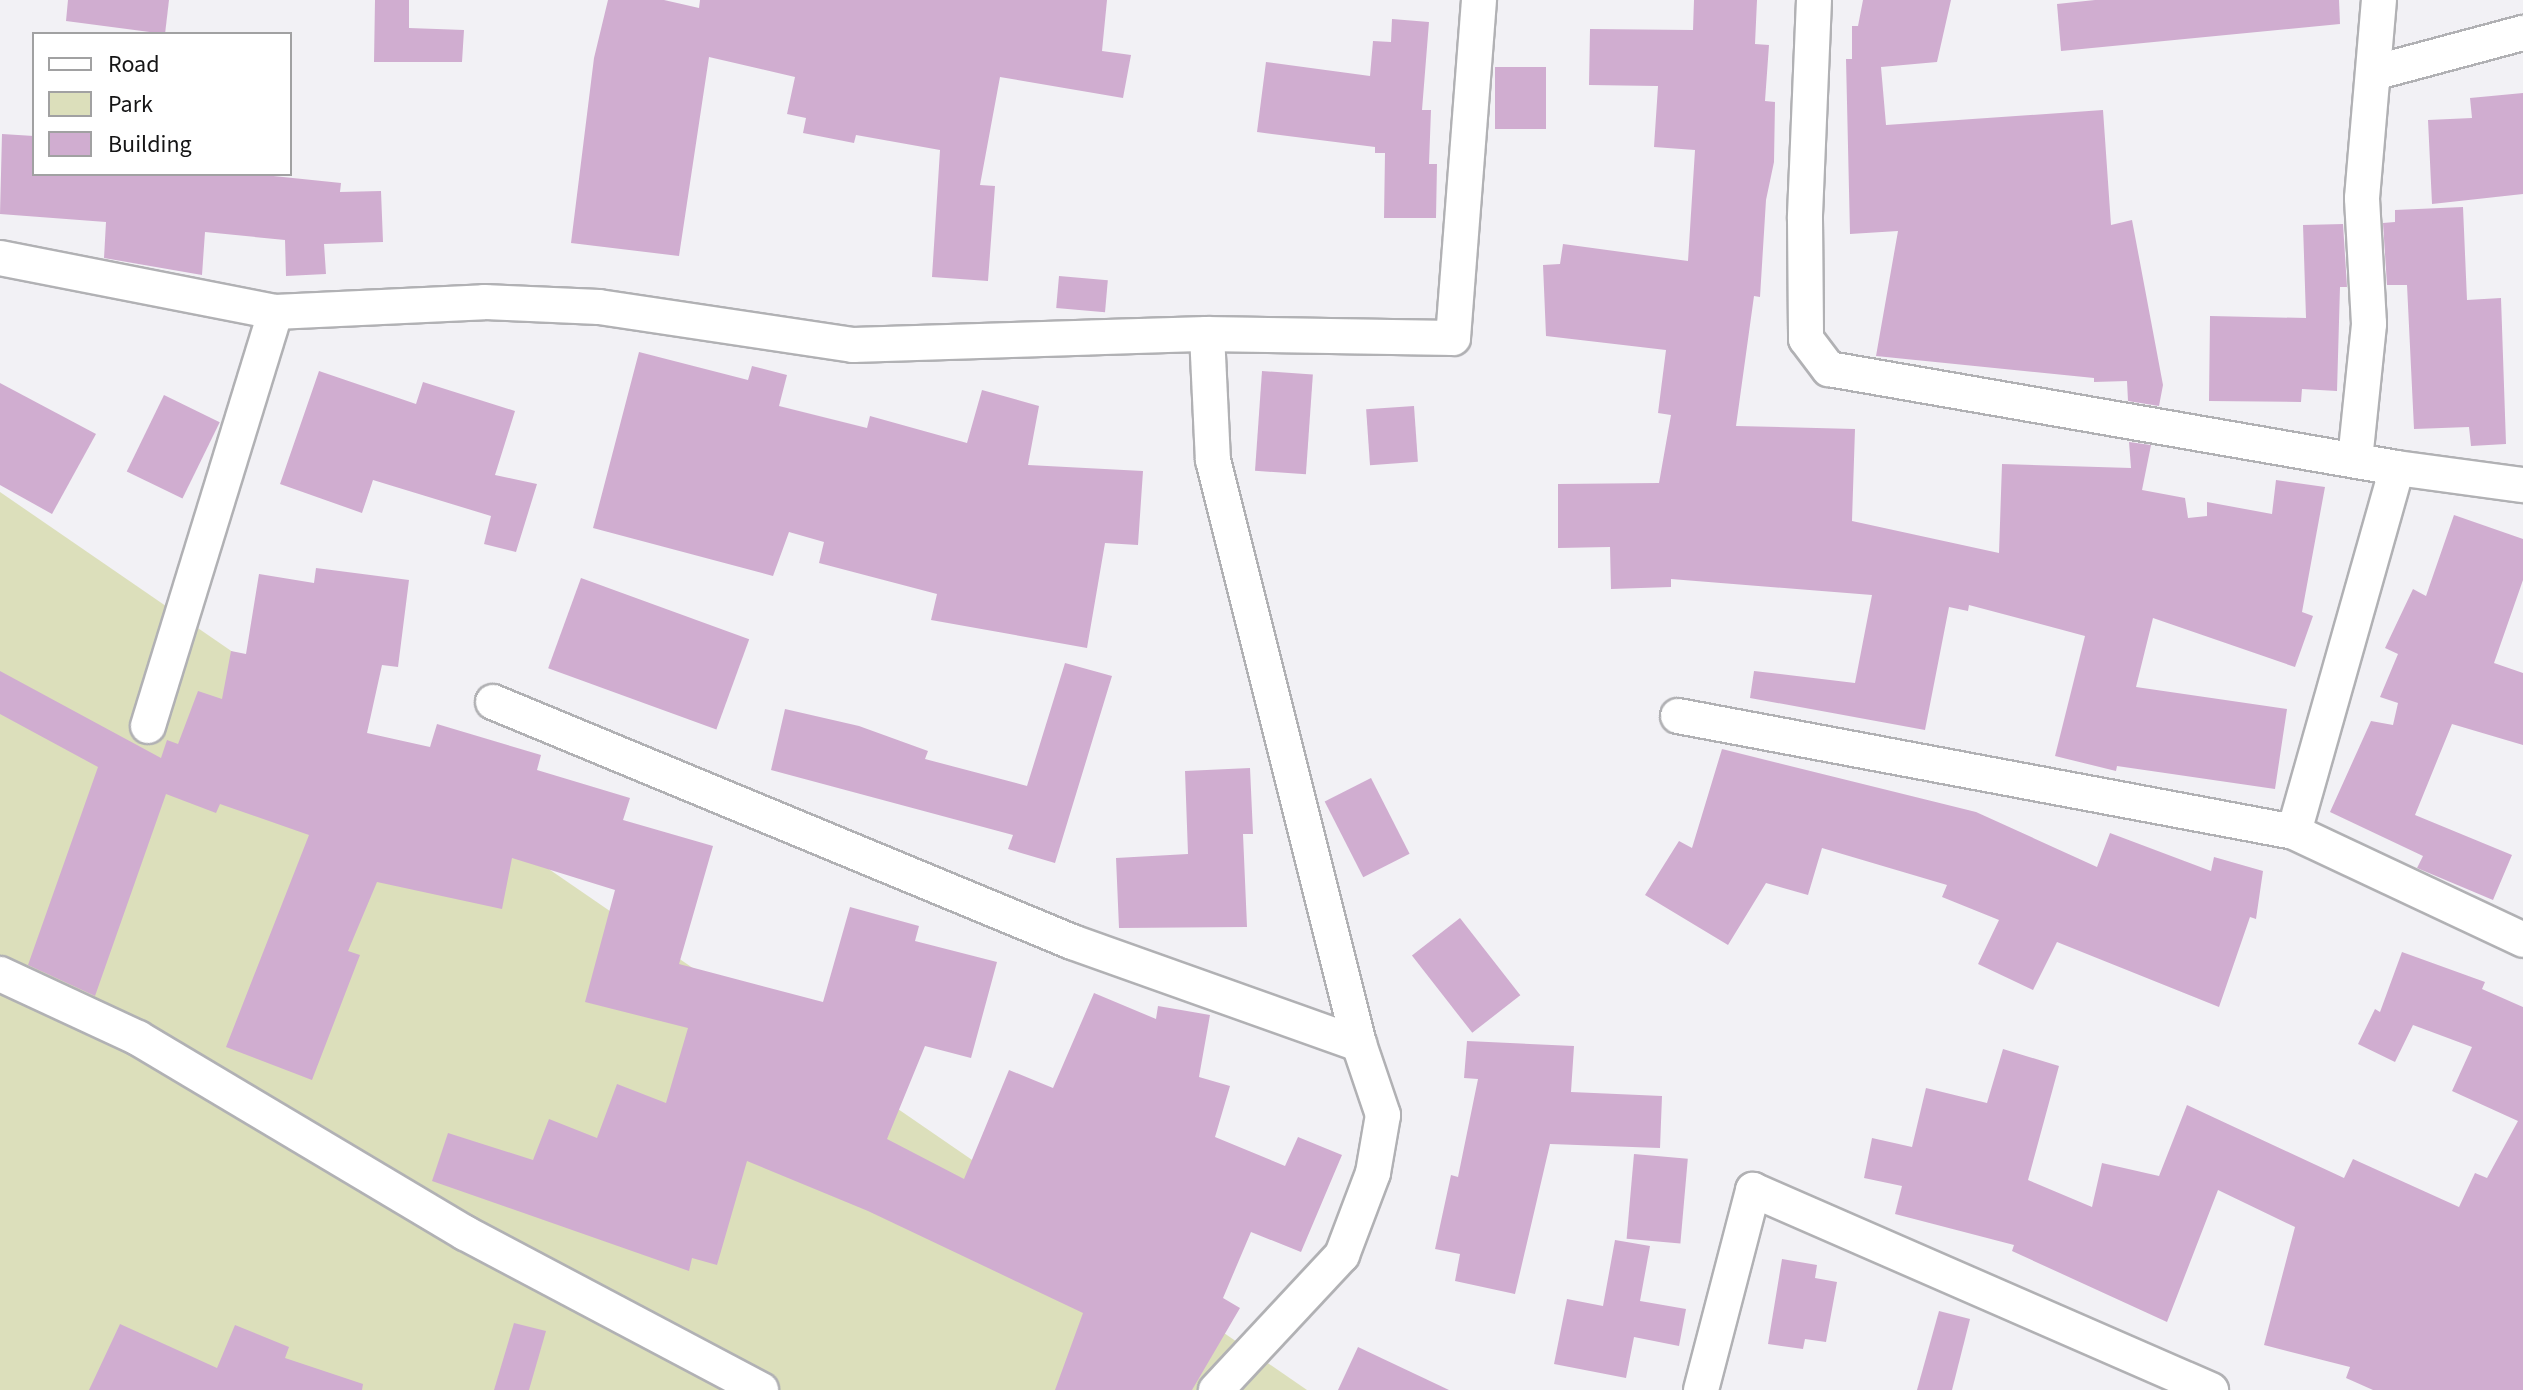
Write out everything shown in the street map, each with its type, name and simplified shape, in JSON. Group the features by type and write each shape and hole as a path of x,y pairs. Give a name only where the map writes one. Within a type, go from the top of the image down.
{"street":[{"path":"0,258 275,312 484,302 599,307 853,345 1207,334 1453,338 1479,0"},
{"path":"1814,0 1805,219 1806,339 1829,369 2397,468 2523,485"},
{"path":"2355,460 2369,324 2362,198 2377,72 2379,0"},
{"path":"2377,72 2523,33"},
{"path":"148,726 275,312"},
{"path":"1207,334 1213,460 1359,1044 1383,1115 1373,1173 1342,1255 1216,1390"},
{"path":"2294,832 2397,468"},
{"path":"493,702 1072,942 1359,1044"},
{"path":"1678,716 2294,832 2523,940"},
{"path":"0,974 138,1038 465,1233 761,1390"},
{"path":"1701,1390 1753,1190 2211,1390"}],"green space":[{"path":"0,492 1307,1390 0,1390"}],"building":[{"path":"68,0 169,0 165,32 66,21"},
{"path":"375,0 409,0 409,28 464,30 462,62 374,62"},
{"path":"608,0 664,0 699,8 700,0 1107,0 1102,51 1131,55 1123,98 1000,77 980,185 995,186 988,281 932,277 940,150 856,135 854,143 803,133 806,118 787,114 795,77 709,57 679,256 571,243 594,58"},
{"path":"1694,0 1757,0 1755,44 1769,45 1765,101 1775,102 1774,162 1766,200 1760,297 1754,296 1736,426 1855,429 1852,521 1999,553 2002,464 2131,468 2129,442 2151,445 2142,490 2185,498 2188,518 2207,516 2207,502 2272,514 2276,480 2325,487 2302,612 2313,616 2295,667 2153,618 2136,687 2287,709 2275,789 2117,766 2116,771 2055,756 2085,636 1969,605 1968,611 1949,607 1925,730 1750,698 1754,671 1855,683 1872,595 1671,579 1671,587 1611,589 1610,547 1558,548 1558,484 1659,483 1671,415 1658,413 1666,350 1546,336 1543,265 1560,264 1563,244 1688,261 1695,150 1654,147 1658,86 1589,85 1590,29 1693,30"},
{"path":"1863,0 1951,0 1937,62 1881,67 1886,125 2103,110 2111,225 2132,220 2163,385 2159,406 2128,401 2127,381 2094,382 2094,378 1876,356 1898,231 1850,234 1846,59 1852,59 1852,26 1858,26"},
{"path":"2095,0 2339,0 2340,24 2061,51 2057,4"},
{"path":"1392,19 1429,22 1422,110 1431,110 1429,164 1437,164 1436,218 1384,218 1385,153 1375,153 1375,147 1257,132 1266,62 1370,76 1373,41 1391,42"},
{"path":"1495,67 1546,67 1546,129 1495,129"},
{"path":"2523,93 2523,194 2432,204 2428,120 2472,118 2470,98"},
{"path":"2,134 32,136 32,176 273,176 341,183 340,192 381,191 383,242 324,244 326,274 286,276 285,240 205,232 202,275 104,258 106,222 0,214"},
{"path":"2463,207 2467,300 2501,298 2506,444 2471,446 2469,427 2414,429 2407,285 2387,285 2383,223 2395,222 2395,210"},
{"path":"2343,224 2347,287 2340,287 2337,391 2302,389 2301,402 2209,401 2210,316 2306,318 2303,225"},
{"path":"1059,276 1108,280 1105,312 1056,308"},
{"path":"639,352 748,380 752,366 787,375 779,406 867,428 870,416 967,443 982,390 1039,406 1028,465 1143,471 1138,545 1105,543 1087,648 931,620 937,594 819,563 824,542 789,532 773,576 593,528"},
{"path":"319,371 416,404 423,382 515,411 495,475 537,484 516,552 484,544 491,516 373,480 362,513 280,484"},
{"path":"1262,371 1313,375 1306,474 1255,471"},
{"path":"0,383 96,434 52,514 0,485"},
{"path":"164,395 220,422 182,499 127,471"},
{"path":"1414,406 1418,462 1370,465 1366,409"},
{"path":"2454,515 2523,539 2523,580 2494,663 2523,673 2523,745 2452,724 2415,815 2512,855 2493,900 2417,868 2423,856 2330,812 2371,721 2393,725 2398,703 2380,697 2398,654 2385,648 2413,589 2426,596"},
{"path":"316,568 409,580 398,667 382,665 367,733 430,747 437,724 541,755 537,770 630,798 623,820 713,846 679,964 823,1002 850,907 919,926 915,941 997,962 971,1058 925,1046 887,1139 964,1179 1009,1070 1053,1088 1094,993 1156,1019 1158,1006 1210,1015 1199,1077 1230,1086 1215,1137 1285,1166 1298,1137 1342,1155 1301,1252 1251,1232 1223,1298 1240,1308 1192,1390 1055,1390 1083,1313 868,1211 747,1161 717,1265 692,1258 689,1271 432,1181 448,1133 533,1160 549,1119 597,1138 617,1084 666,1103 688,1028 585,1002 615,890 512,858 502,909 377,882 348,951 360,955 312,1080 226,1047 309,835 220,804 216,813 166,794 95,996 28,965 98,767 0,714 0,671 161,758 167,740 178,744 198,691 222,699 231,651 246,654 259,574 314,583"},
{"path":"581,578 749,639 716,729 548,668"},
{"path":"1065,663 1112,676 1055,863 1008,849 1013,835 771,770 785,709 859,726 928,751 925,759 1027,786"},
{"path":"1722,749 1976,812 2097,867 2110,833 2211,871 2214,857 2263,871 2256,919 2250,917 2219,1007 2057,942 2033,990 1978,964 1999,920 1942,897 1947,885 1822,848 1808,895 1766,883 1728,945 1645,895 1679,841 1692,848"},
{"path":"1250,768 1253,834 1243,834 1247,927 1119,928 1116,858 1188,854 1185,771"},
{"path":"1371,778 1410,854 1363,877 1325,802"},
{"path":"1460,918 1520,995 1472,1033 1412,956"},
{"path":"2402,952 2485,982 2482,989 2523,1007 2523,1390 2373,1390 2346,1378 2350,1367 2264,1345 2295,1227 2218,1190 2167,1322 2012,1251 2014,1245 1895,1214 1902,1186 1864,1178 1872,1138 1912,1147 1926,1088 1987,1103 2003,1049 2059,1066 2028,1180 2092,1207 2102,1163 2159,1176 2187,1105 2344,1178 2353,1159 2459,1207 2475,1173 2487,1178 2518,1121 2452,1091 2472,1047 2413,1025 2395,1062 2358,1044 2375,1009 2380,1012"},
{"path":"1467,1041 1574,1046 1571,1092 1662,1096 1660,1148 1550,1144 1515,1294 1455,1281 1460,1254 1435,1249 1451,1175 1458,1177 1478,1079 1464,1078"},
{"path":"1634,1154 1688,1159 1680,1243 1627,1239"},
{"path":"1615,1240 1650,1246 1640,1301 1686,1309 1679,1346 1634,1337 1626,1378 1554,1364 1567,1299 1603,1306"},
{"path":"1782,1259 1817,1265 1815,1278 1837,1282 1826,1342 1805,1339 1803,1349 1768,1344"},
{"path":"1939,1311 1970,1319 1952,1390 1917,1390"},
{"path":"514,1323 546,1331 529,1390 494,1390"},
{"path":"120,1324 217,1368 235,1325 289,1347 285,1358 363,1384 362,1390 89,1390"},
{"path":"1358,1347 1449,1390 1338,1390"}]}
